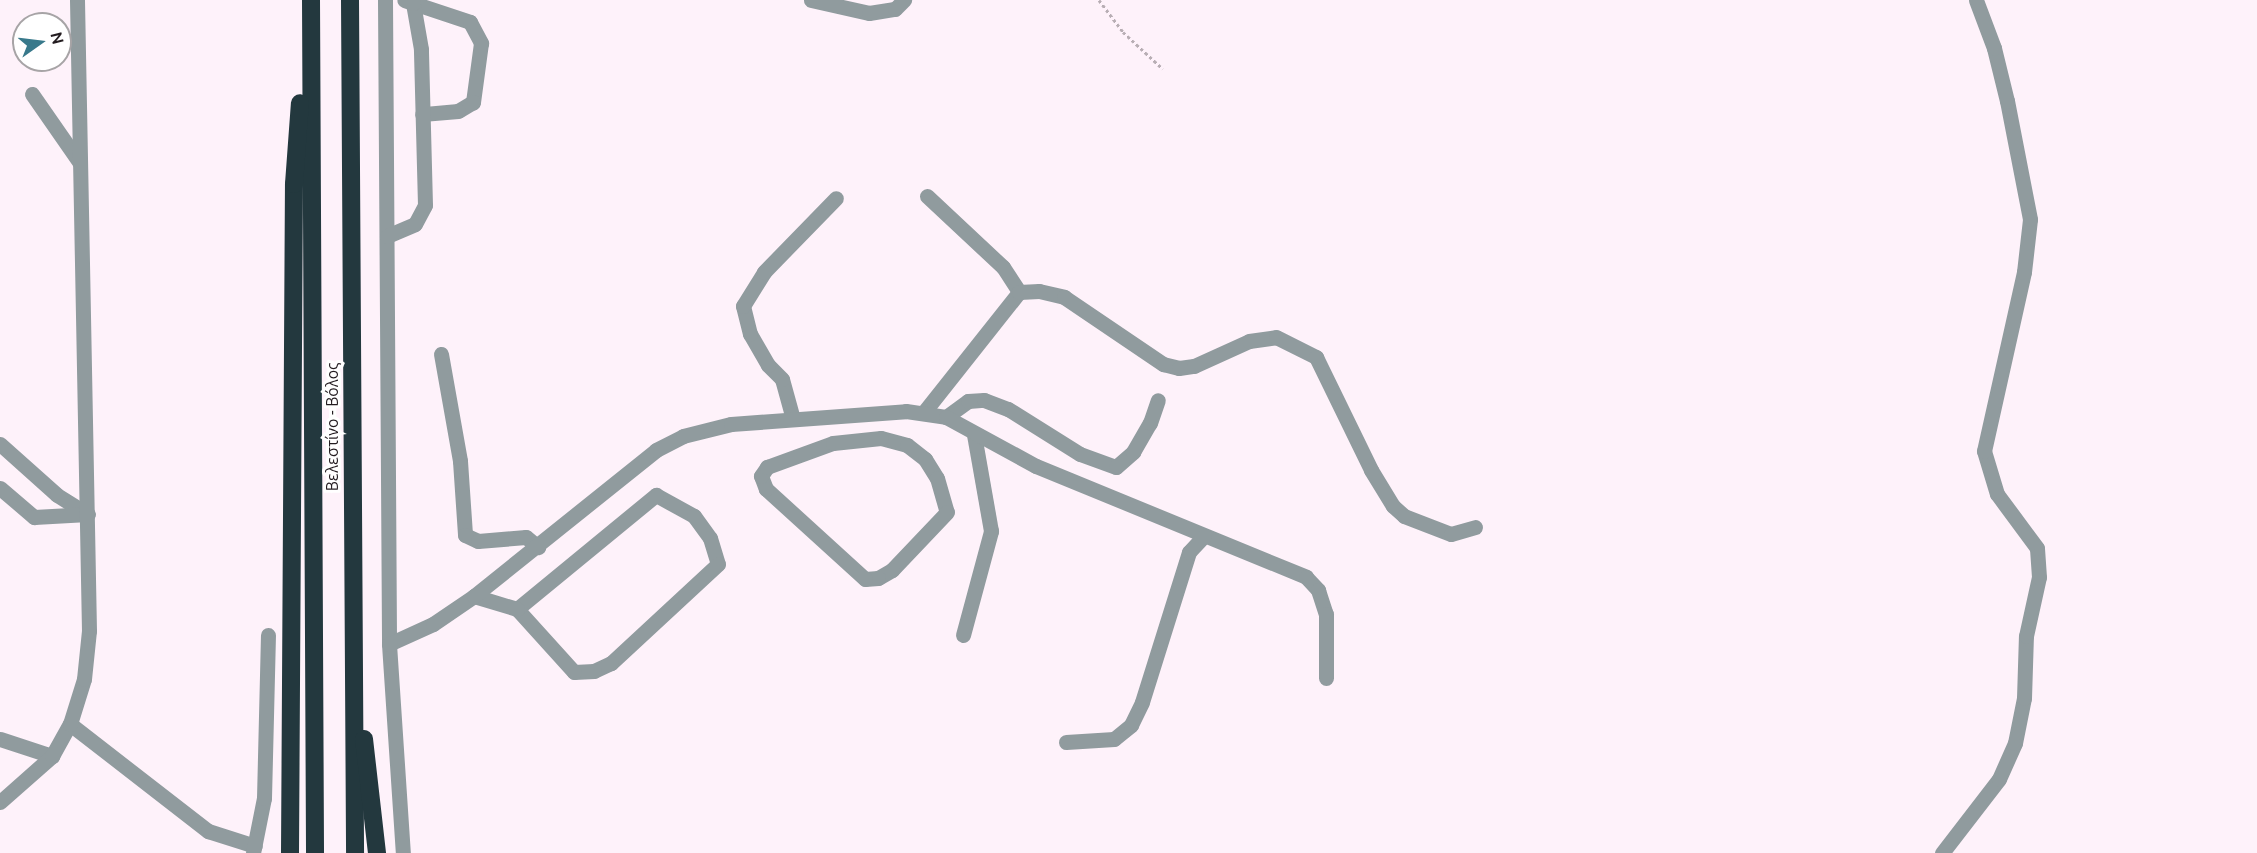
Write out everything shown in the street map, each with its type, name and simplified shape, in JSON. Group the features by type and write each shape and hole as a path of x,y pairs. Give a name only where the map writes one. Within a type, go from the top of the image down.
{"highway":[{"name":"Βελεστίνο - Βόλος","path":"350,0 355,853"},
{"name":"Βελεστίνο - Βόλος","path":"311,4 315,853"},
{"path":"290,853 294,184 311,4"},
{"path":"352,638 377,853"}],"street":[{"path":"0,802 52,756 70,724 84,679 89,631 78,0"},
{"path":"385,0 389,644 403,853"},
{"path":"811,0 869,13 895,9 904,0"},
{"path":"1942,853 1999,779 2015,743 2024,698 2026,636 2039,566 2031,538 1997,494 1984,451 2024,272 2030,219 2007,101 1994,48 1976,0"},
{"path":"387,236 415,224 425,206 421,49 408,2"},
{"path":"408,2 470,22 481,43 473,102 458,111 422,114"},
{"path":"32,94 80,164"},
{"path":"927,196 1003,267 1019,292"},
{"path":"793,419 782,379 768,365 750,334 743,306 764,272 837,198"},
{"path":"924,412 1019,292 1039,291 1064,297 1163,364 1179,368 1194,366 1261,338 1276,337 1298,345 1316,357 1329,378 1371,470 1393,506 1404,516 1451,534 1475,527"},
{"path":"441,354 459,453 465,535 478,541 526,537 538,547"},
{"path":"946,417 968,401 984,400 1008,409 1080,454 1116,467 1132,452 1150,423 1158,400"},
{"path":"389,644 433,624 474,596 538,547 656,450 683,436 715,427 793,419 924,412 946,417 974,435 1036,466 1204,536 1296,571 1312,583 1326,614 1326,678"},
{"path":"831,416 833,443"},
{"path":"963,635 991,531 974,435"},
{"path":"880,438 907,445 925,459 946,502 947,512 892,570 878,578 865,579 761,481 767,466 833,443 880,438"},
{"path":"0,444 57,495 88,514"},
{"path":"0,488 34,517 88,514"},
{"path":"474,596 517,609 574,672 594,671 611,663 718,564 715,551 694,516 656,495 517,609"},
{"path":"1066,742 1114,739 1131,724 1142,702 1189,552 1204,536"},
{"path":"70,724 208,831 254,850 264,798 268,635"},
{"path":"0,739 52,756"}],"path":[{"path":"1099,0 1123,32 1163,69"}]}
